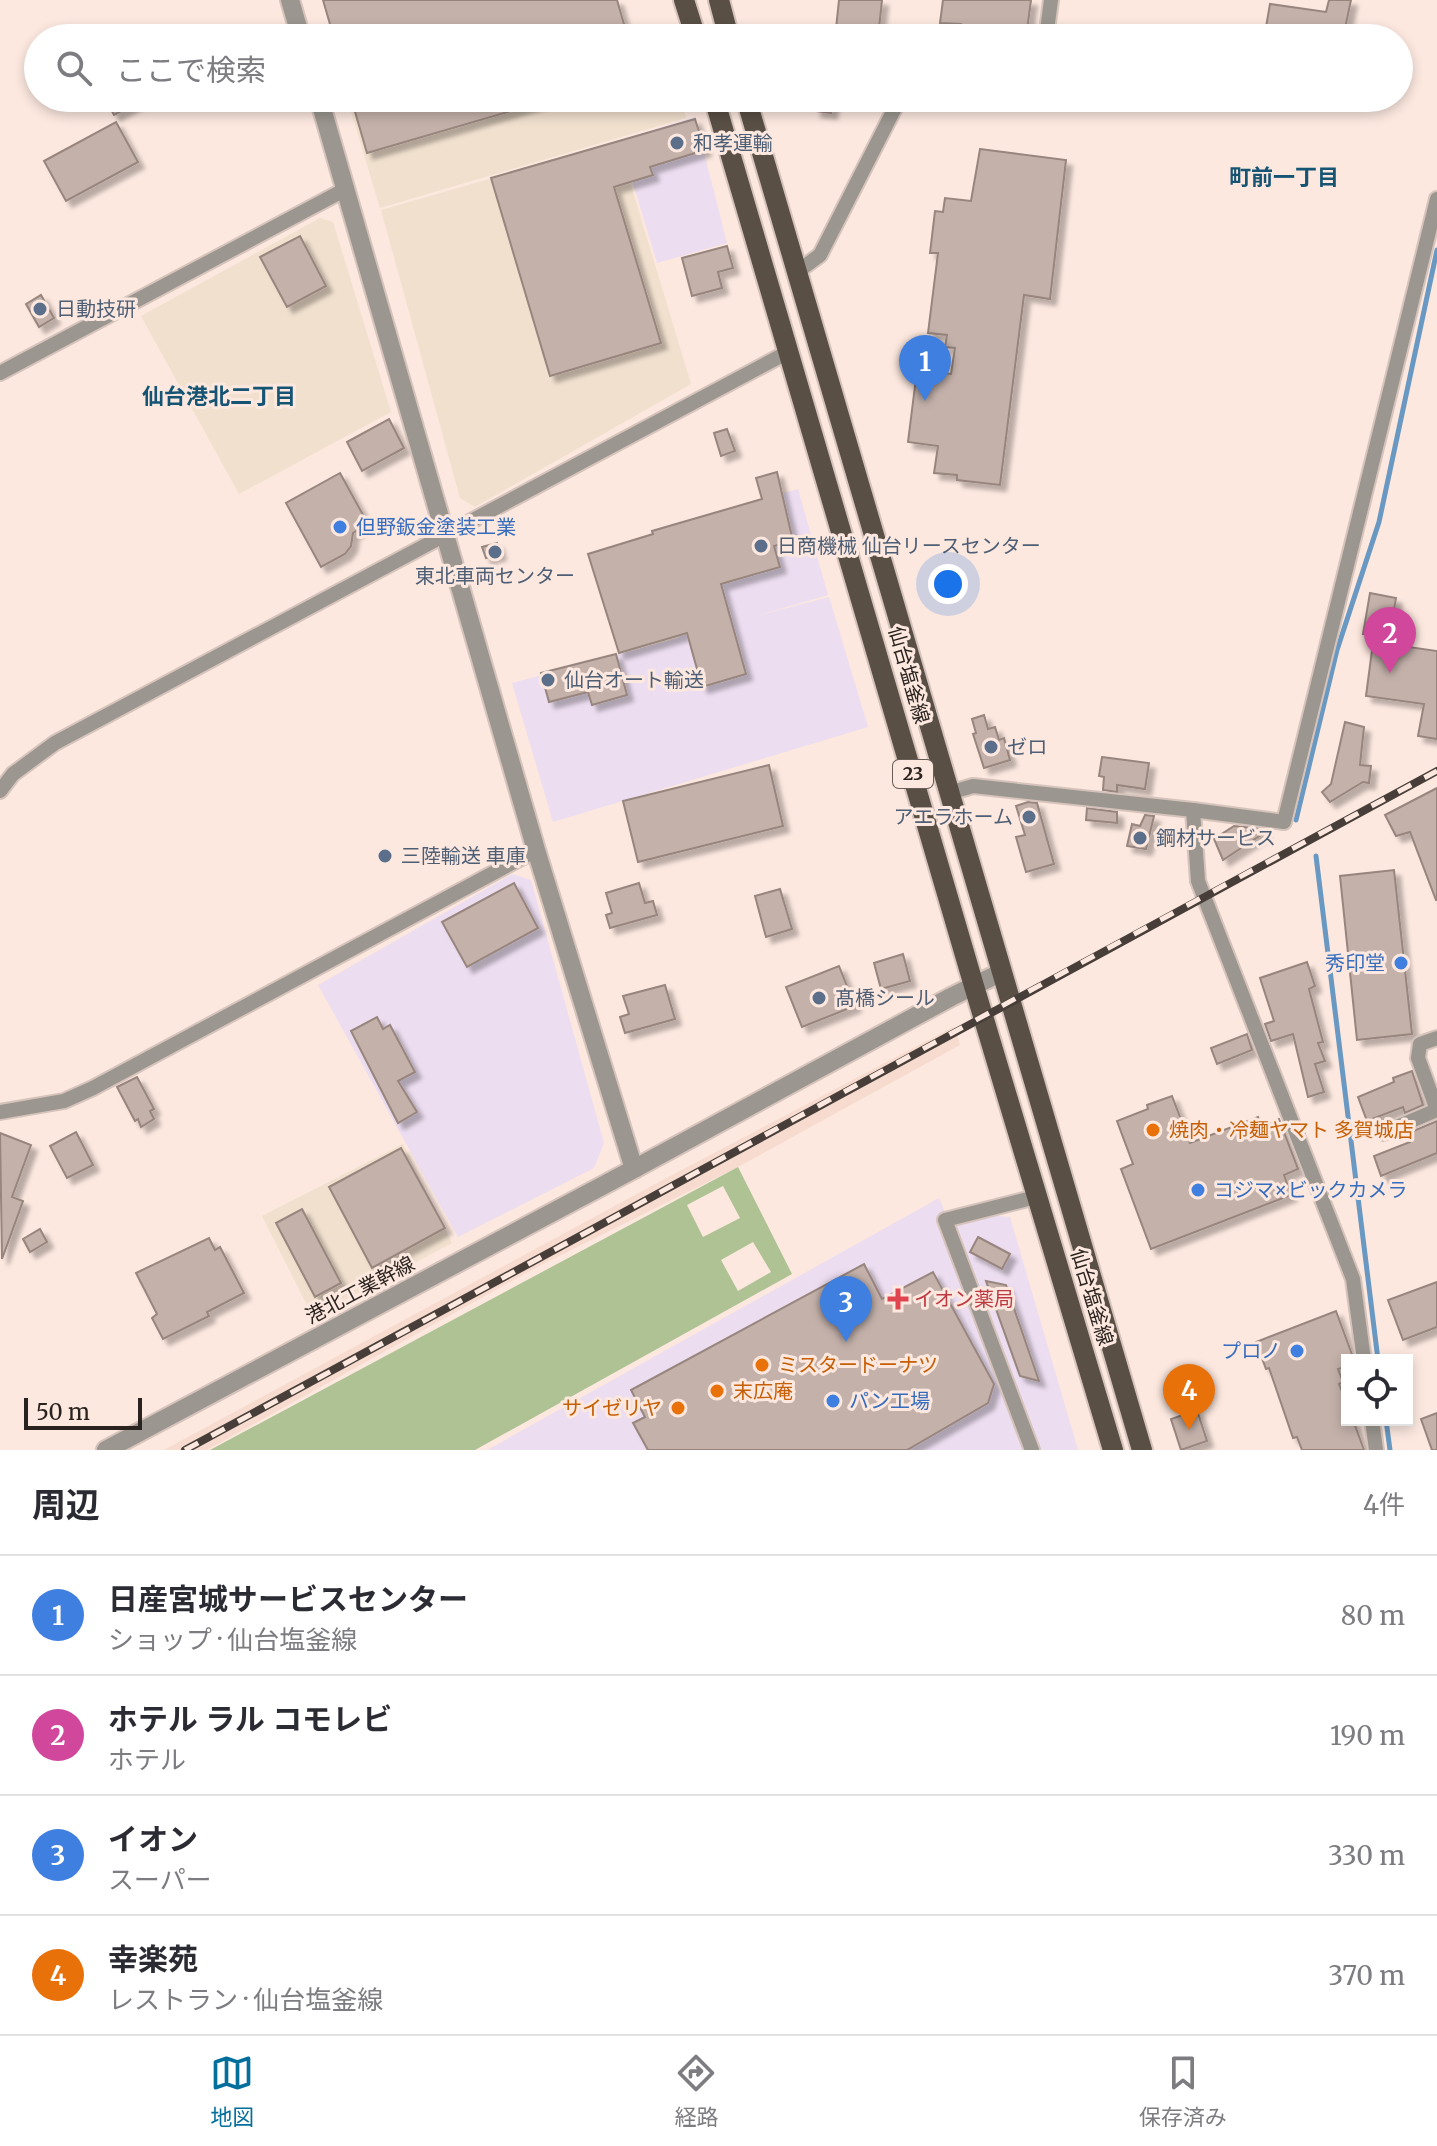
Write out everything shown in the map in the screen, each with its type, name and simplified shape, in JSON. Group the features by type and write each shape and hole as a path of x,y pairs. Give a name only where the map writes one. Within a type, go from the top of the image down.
{"main road":[{"path":"684,0 692,24"},
{"path":"719,0 725,24"},
{"name":"仙台塩釜線","path":"718,112 1113,1450"},
{"name":"仙台塩釜線","path":"750,112 1142,1450"}],"street":[{"path":"290,0 297,24"},
{"path":"1048,24 1051,0"},
{"path":"323,112 536,850 634,1169"},
{"path":"797,272 820,255 893,112"},
{"path":"0,373 346,189"},
{"path":"949,793 973,786 1284,822 1437,199"},
{"path":"0,791 13,774 55,743 790,351"},
{"path":"1193,810 1198,881 1353,1279 1363,1354"},
{"path":"0,1112 64,1101 93,1088 536,850"},
{"name":"港北工業幹線","path":"106,1450 1002,972"},
{"path":"1383,1133 1437,1110 1418,1058 1420,1044 1437,1038"},
{"path":"1032,1450 945,1220 1036,1197"},
{"path":"1373,1426 1376,1450"}],"shaded area":[{"path":"351,112 684,112 686,118 380,208"},
{"path":"695,117 727,243 657,263 620,140"},
{"path":"618,142 691,384 475,507 460,498 381,210"},
{"path":"320,218 333,222 391,412 239,494 141,316"},
{"path":"798,489 828,595 749,618 829,597 868,727 553,822 512,683 679,638 650,531"},
{"path":"512,874 531,880 604,1143 594,1168 458,1237 318,985"},
{"path":"955,1026 960,1045 738,1167 539,1266 207,1450 164,1450 659,1182"},
{"path":"403,1144 452,1243 313,1317 262,1216"},
{"path":"939,1198 945,1212 1010,1217 1078,1450 487,1450"}],"green space":[{"path":"738,1167 792,1274 475,1450 210,1450","holes":["723,1186 740,1218 703,1237 687,1205","753,1242 771,1272 738,1291 721,1260"]}],"building":[{"path":"323,0 617,0 624,24 330,24"},
{"path":"839,0 882,0 879,24 836,24"},
{"path":"943,0 1031,0 1028,24 940,23"},
{"path":"1329,0 1351,0 1346,24 1267,24 1270,4 1326,12"},
{"path":"355,112 507,112 367,153"},
{"path":"695,119 705,150 650,167 653,175 614,187 661,343 550,376 491,178"},
{"path":"116,122 138,162 66,201 44,161"},
{"path":"980,149 1066,160 1050,299 1024,295 1000,485 957,480 957,475 934,473 938,446 908,442 917,370 951,374 955,348 945,347 947,335 928,333 938,253 930,253 935,211 943,212 945,198 971,201"},
{"path":"300,236 326,286 287,307 260,257"},
{"path":"727,246 733,268 718,272 722,288 692,296 682,258"},
{"path":"41,295 54,318 39,327 26,304"},
{"path":"389,419 404,448 362,471 347,442"},
{"path":"727,429 735,451 721,456 714,433"},
{"path":"777,472 793,541 774,546 780,567 721,584 746,674 702,687 687,633 619,653 588,554 653,534 652,531 762,499 756,478"},
{"path":"340,473 368,524 353,533 351,546 345,554 321,567 286,503"},
{"path":"497,543 500,554 486,558 482,547"},
{"path":"1370,593 1396,598 1388,644 1437,651 1437,739 1418,736 1424,704 1366,696 1374,635 1363,634"},
{"path":"616,654 627,695 592,705 588,692 549,702 541,673"},
{"path":"984,715 988,729 995,727 999,740 1004,738 1010,760 984,768 973,734 976,733 972,719"},
{"path":"1345,722 1364,727 1360,765 1371,766 1369,783 1363,782 1330,802 1322,792 1331,784"},
{"path":"1102,757 1149,763 1145,789 1117,785 1117,792 1103,790 1104,777 1099,776"},
{"path":"769,765 783,826 638,862 623,801"},
{"path":"1437,788 1436,900 1410,832 1396,836 1385,815"},
{"path":"1037,803 1054,864 1026,872 1016,837 1025,835 1016,806"},
{"path":"1087,808 1117,812 1117,823 1086,820"},
{"path":"1145,815 1154,816 1146,849 1127,846 1132,824 1140,826"},
{"path":"1234,826 1263,829 1264,833 1223,860 1214,839"},
{"path":"1394,870 1412,1034 1357,1040 1340,876"},
{"path":"514,883 538,928 467,967 442,922"},
{"path":"639,883 645,903 653,901 657,915 610,928 606,915 612,913 606,893"},
{"path":"780,889 792,929 766,937 755,896"},
{"path":"903,954 910,981 881,989 874,963"},
{"path":"1307,962 1315,986 1309,989 1323,1042 1318,1043 1325,1061 1315,1064 1324,1092 1308,1097 1293,1034 1271,1041 1265,1024 1274,1021 1260,978"},
{"path":"839,966 855,1006 802,1027 786,987"},
{"path":"665,985 675,1019 625,1033 620,1017 629,1014 623,996"},
{"path":"377,1017 383,1029 390,1025 415,1072 398,1081 417,1112 398,1123 351,1031"},
{"path":"1247,1034 1252,1050 1217,1064 1211,1048"},
{"path":"1412,1071 1423,1105 1405,1113 1403,1107 1367,1121 1358,1097"},
{"path":"137,1077 154,1109 150,1111 154,1119 141,1127 117,1087"},
{"path":"1172,1096 1190,1143 1258,1117 1262,1126 1279,1119 1298,1169 1284,1175 1291,1195 1151,1249 1121,1169 1133,1164 1117,1121"},
{"path":"1437,1121 1437,1153 1381,1176 1374,1156 1410,1142 1406,1134"},
{"path":"76,1132 93,1165 67,1178 50,1146"},
{"path":"0,1133 31,1145 12,1197 23,1201 2,1259"},
{"path":"401,1148 445,1228 372,1268 329,1187"},
{"path":"302,1209 341,1283 315,1297 276,1223"},
{"path":"40,1229 47,1242 30,1252 23,1239"},
{"path":"978,1237 1010,1254 1002,1269 970,1252"},
{"path":"209,1238 215,1250 220,1247 244,1293 207,1312 209,1316 163,1339 152,1318 157,1314 136,1273"},
{"path":"864,1264 882,1299 933,1272 994,1384 988,1403 907,1450 648,1450 633,1423 645,1417 631,1390"},
{"path":"986,1281 1006,1285 1039,1381 1020,1376"},
{"path":"1437,1282 1437,1327 1403,1340 1388,1300"},
{"path":"1336,1311 1352,1354 1341,1354 1341,1368 1338,1369 1341,1377 1341,1426 1355,1426 1364,1450 1302,1450 1297,1437 1293,1438 1269,1368 1266,1369 1256,1342"},
{"path":"1197,1410 1207,1441 1181,1450 1171,1419"},
{"path":"1437,1413 1437,1450 1432,1450 1421,1419"}],"waterway":[{"path":"1296,820 1337,650 1379,522 1437,250"},
{"path":"1316,856 1377,1354"},
{"path":"1387,1426 1390,1450"}],"railway":[{"path":"185,1450 1437,771"}],"place":[{"name":"和孝運輸","path":"677,143"},
{"name":"日動技研","path":"40,309"},
{"name":"日産宮城サービスセンター","path":"925,401"},
{"name":"但野鈑金塗装工業","path":"340,527"},
{"name":"日商機械 仙台リースセンター","path":"761,546"},
{"name":"東北車両センター","path":"495,552"},
{"name":"ホテル ラル コモレビ","path":"1390,673"},
{"name":"仙台オート輸送","path":"548,680"},
{"name":"ゼロ","path":"991,747"},
{"name":"アエラホーム","path":"1029,817"},
{"name":"鋼材サービス","path":"1140,838"},
{"name":"三陸輸送 車庫","path":"385,856"},
{"name":"秀印堂","path":"1401,963"},
{"name":"髙橋シール","path":"819,998"},
{"name":"焼肉・冷麺ヤマト 多賀城店","path":"1153,1130"},
{"name":"コジマ×ビックカメラ","path":"1198,1190"},
{"name":"イオン薬局","path":"898,1299"},
{"name":"イオン","path":"846,1342"},
{"name":"プロノ","path":"1297,1351"},
{"name":"ミスタードーナツ","path":"762,1365"},
{"name":"末広庵","path":"717,1391"},
{"name":"パン工場","path":"833,1401"},
{"name":"サイゼリヤ","path":"678,1408"},
{"name":"幸楽苑","path":"1189,1430"}],"district":[{"name":"町前一丁目","path":"1284,177"},
{"name":"仙台港北二丁目","path":"219,396"}]}
